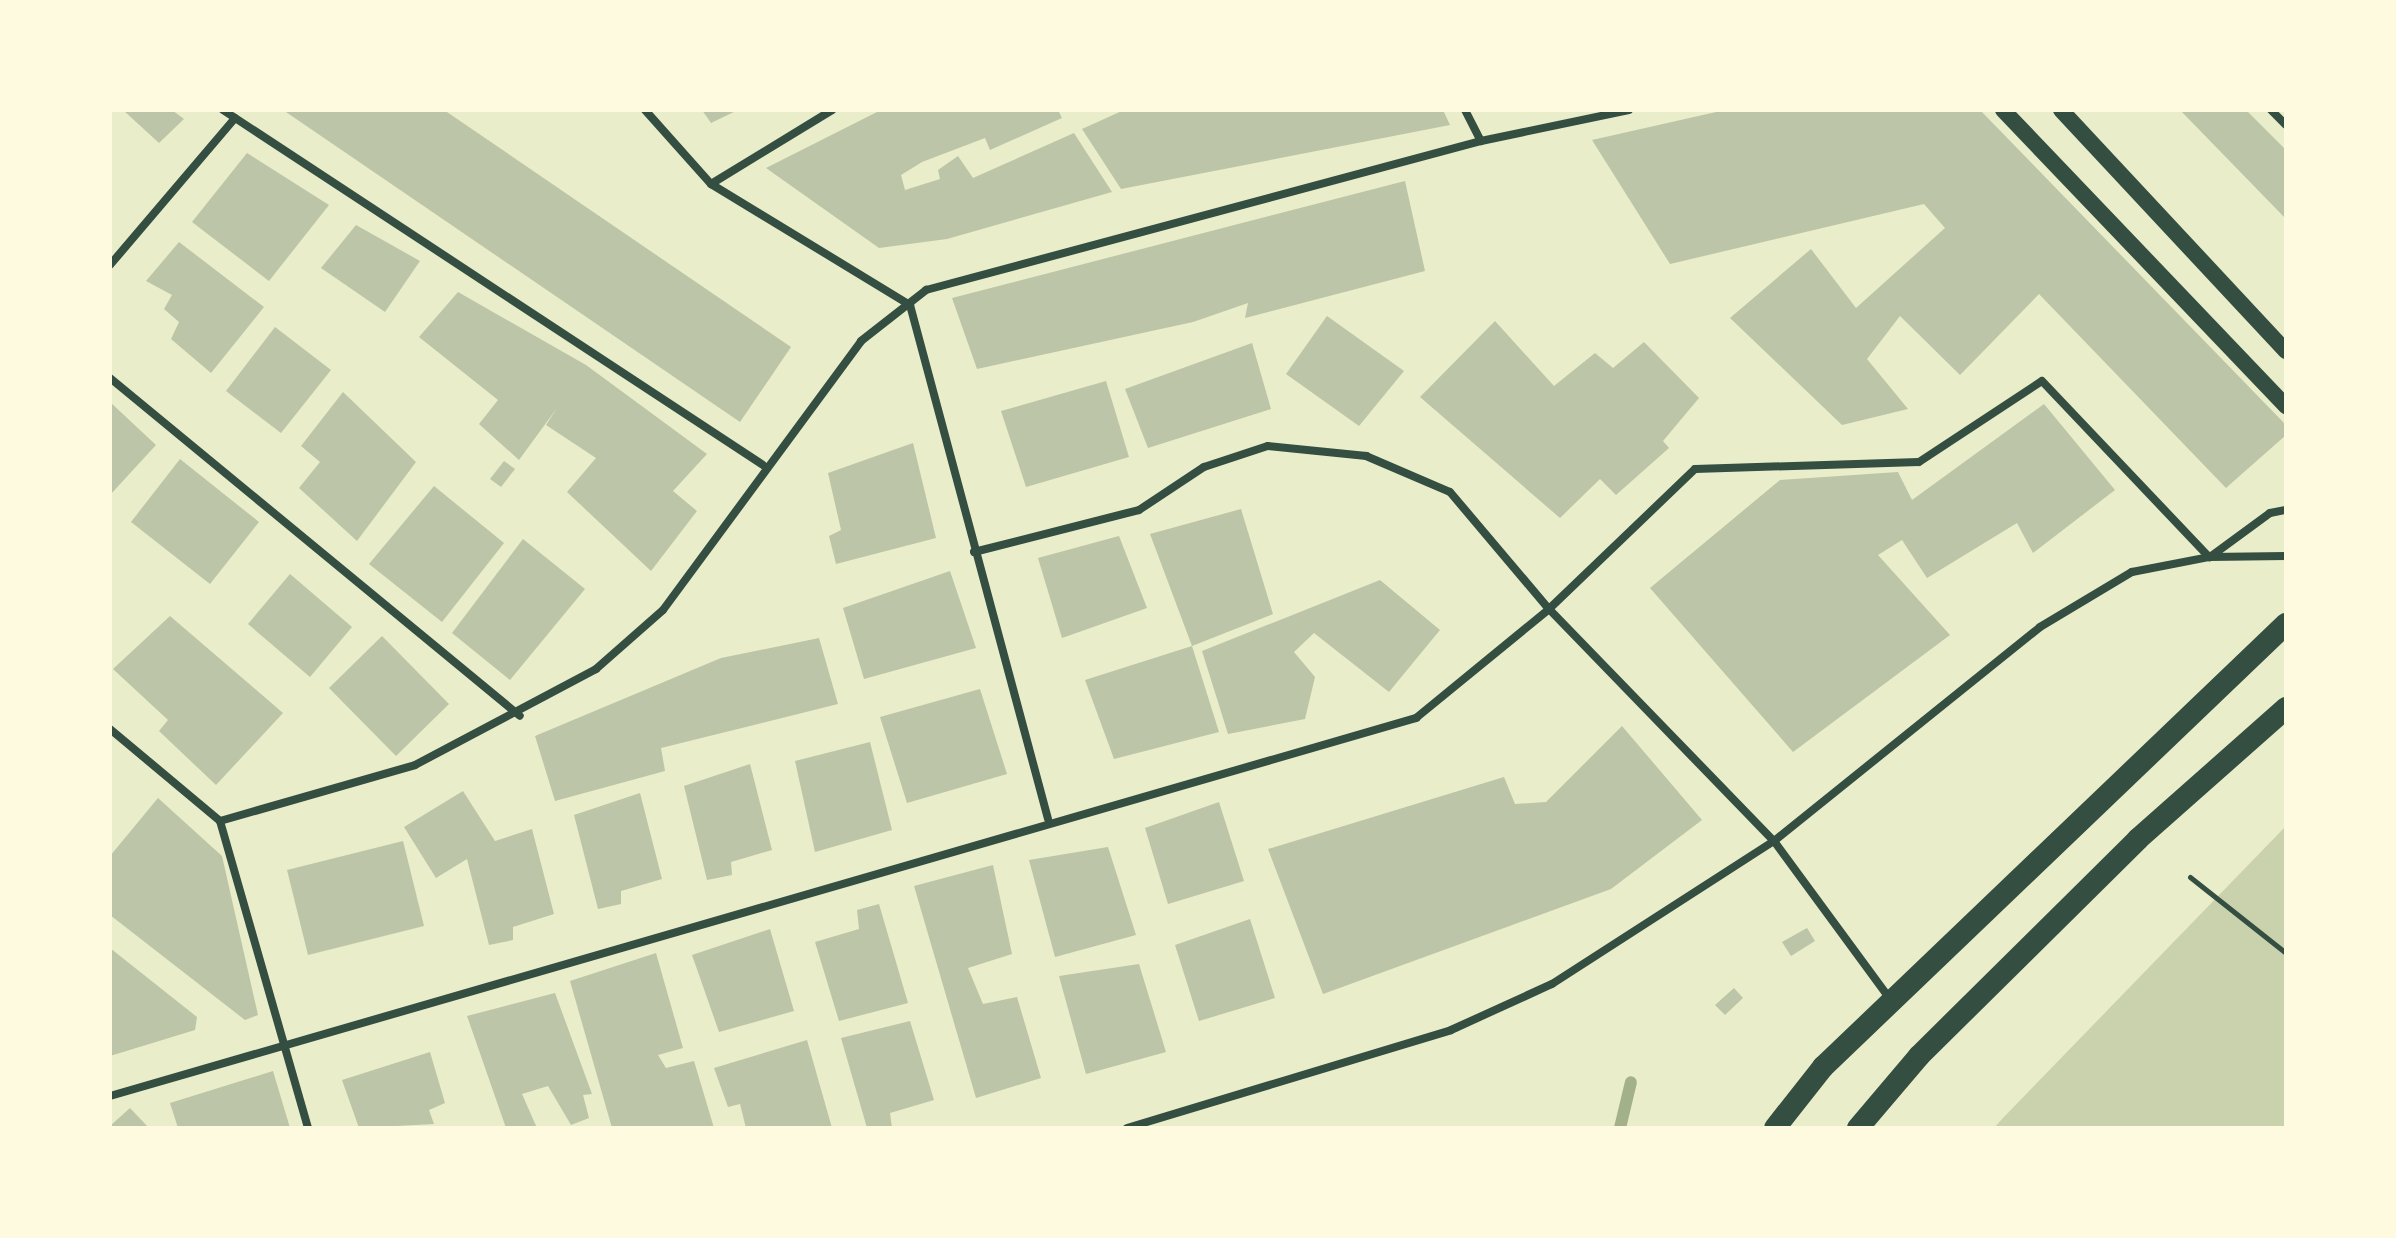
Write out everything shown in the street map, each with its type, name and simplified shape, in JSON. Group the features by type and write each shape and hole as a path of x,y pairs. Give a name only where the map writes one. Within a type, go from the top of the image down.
{"highway":[{"path":"1775,1128 1891,1001 2286,624"},
{"path":"1858,1128 1919,1056 2138,839 2286,708"}],"main road":[{"path":"2003,110 2286,406"},
{"path":"2061,110 2286,351"}],"street":[{"path":"223,110 763,465"},
{"path":"645,110 711,184 910,305 1048,819"},
{"path":"711,184 832,110"},
{"path":"1465,110 1481,141"},
{"path":"220,821 415,765 520,716 596,669 663,610 763,465 861,341 926,290 1481,141 1629,110"},
{"path":"2271,110 2286,125"},
{"path":"110,265 235,118"},
{"path":"110,378 520,716"},
{"path":"110,1096 285,1048 1048,819 1416,718 1549,609 1695,469 1919,462 2042,381 2209,557"},
{"path":"974,552 1139,510 1204,467 1268,446 1366,456 1450,492 1549,609 1774,841 1891,1001"},
{"path":"2209,557 2270,513 2286,510"},
{"path":"1127,1128 1451,1030 1552,984 1774,841 2040,627 2132,572 2209,557 2286,556"},
{"path":"110,729 220,821 308,1128"}],"path":[{"path":"2190,877 2286,953"}],"green space":[{"path":"2286,826 2286,1128 1994,1128 2002,1119"}],"building":[{"path":"123,110 172,110 184,119 159,143"},
{"path":"283,110 444,110 791,347 740,422"},
{"path":"702,110 738,110 711,123"},
{"path":"881,110 1058,110 1062,118 990,150 985,138 922,162 901,175 905,190 940,179 938,170 958,156 973,178 1074,133 1112,192 947,239 879,248 766,168"},
{"path":"1124,110 1443,110 1450,125 1121,189 1082,129"},
{"path":"1725,110 1980,110 2286,425 2286,435 2226,488 2039,294 1960,375 1900,316 1867,359 1908,409 1842,425 1730,318 1811,249 1856,308 1945,228 1924,204 1670,264 1592,140"},
{"path":"2180,110 2246,110 2286,150 2286,219"},
{"path":"247,153 329,205 269,281 192,222"},
{"path":"1405,181 1425,271 1245,318 1248,303 1193,322 977,369 952,298"},
{"path":"356,225 420,261 385,312 321,268"},
{"path":"179,242 264,307 211,373 171,339 179,322 164,309 172,295 146,281"},
{"path":"458,292 586,365 707,454 673,491 697,511 651,571 567,492 596,458 546,425 557,408 519,460 479,424 498,400 419,337"},
{"path":"1327,316 1404,371 1359,426 1286,374"},
{"path":"1495,321 1554,386 1595,353 1613,368 1644,342 1699,398 1663,441 1669,448 1616,495 1600,479 1560,518 1420,397"},
{"path":"275,327 331,370 281,433 226,391"},
{"path":"1252,343 1271,409 1148,448 1125,389"},
{"path":"1106,381 1129,457 1026,487 1001,411"},
{"path":"343,392 416,462 357,541 299,488 320,462 301,446"},
{"path":"110,402 156,445 110,495"},
{"path":"2044,404 2115,490 2033,553 2017,523 1927,578 1902,540 1878,555 1950,635 1793,752 1650,588 1780,480 1898,472 1912,500"},
{"path":"913,443 936,538 836,564 829,536 841,530 828,473"},
{"path":"180,459 259,522 210,584 131,522"},
{"path":"504,461 515,469 501,487 490,479"},
{"path":"434,486 504,543 442,622 369,564"},
{"path":"1241,509 1273,614 1192,646 1150,534"},
{"path":"1119,536 1147,608 1062,638 1038,558"},
{"path":"523,539 585,589 510,680 452,633"},
{"path":"950,571 976,648 864,679 843,608"},
{"path":"290,574 352,627 310,677 248,624"},
{"path":"1380,580 1440,630 1389,692 1314,633 1294,652 1315,677 1305,719 1228,734 1202,651"},
{"path":"170,616 283,713 216,785 159,731 168,720 113,669"},
{"path":"382,636 449,704 396,756 329,688"},
{"path":"819,638 838,704 661,748 665,771 555,801 535,736 721,658"},
{"path":"1192,646 1219,732 1114,759 1085,680"},
{"path":"980,689 1007,774 907,803 880,717"},
{"path":"1622,726 1702,820 1611,889 1323,994 1268,849 1504,777 1515,804 1546,802"},
{"path":"870,742 892,830 815,852 795,761"},
{"path":"750,764 772,850 731,862 732,875 707,880 684,786"},
{"path":"463,791 495,841 532,829 554,914 513,927 513,940 489,945 467,859 436,878 404,827"},
{"path":"640,793 662,879 621,891 621,904 598,909 574,815"},
{"path":"158,798 222,856 258,1015 245,1020 110,915 110,856"},
{"path":"1219,802 1244,881 1168,904 1145,828"},
{"path":"403,841 424,926 308,955 287,870"},
{"path":"1108,847 1136,935 1055,957 1029,860"},
{"path":"993,865 1012,954 968,968 983,1004 1017,997 1041,1078 976,1098 914,886"},
{"path":"879,904 908,1003 839,1021 815,942 859,929 857,910"},
{"path":"1250,919 1275,998 1199,1021 1175,945"},
{"path":"1807,928 1815,941 1791,956 1782,942"},
{"path":"770,929 794,1011 719,1032 692,955"},
{"path":"110,948 197,1017 195,1030 110,1056"},
{"path":"656,953 683,1048 658,1055 666,1068 694,1061 714,1128 612,1128 570,981"},
{"path":"1139,964 1166,1052 1086,1074 1059,976"},
{"path":"1734,988 1743,998 1725,1015 1715,1005"},
{"path":"555,993 592,1094 583,1095 589,1118 571,1125 548,1086 522,1094 537,1128 506,1128 467,1016"},
{"path":"910,1021 934,1100 890,1113 892,1128 867,1128 841,1038"},
{"path":"807,1040 832,1128 746,1128 740,1104 728,1107 714,1068"},
{"path":"430,1052 445,1103 429,1110 434,1124 359,1128 342,1080"},
{"path":"273,1071 290,1128 178,1128 170,1103"},
{"path":"130,1108 149,1128 110,1128 110,1126"}],"waterway":[{"path":"1620,1128 1631,1082"}]}
